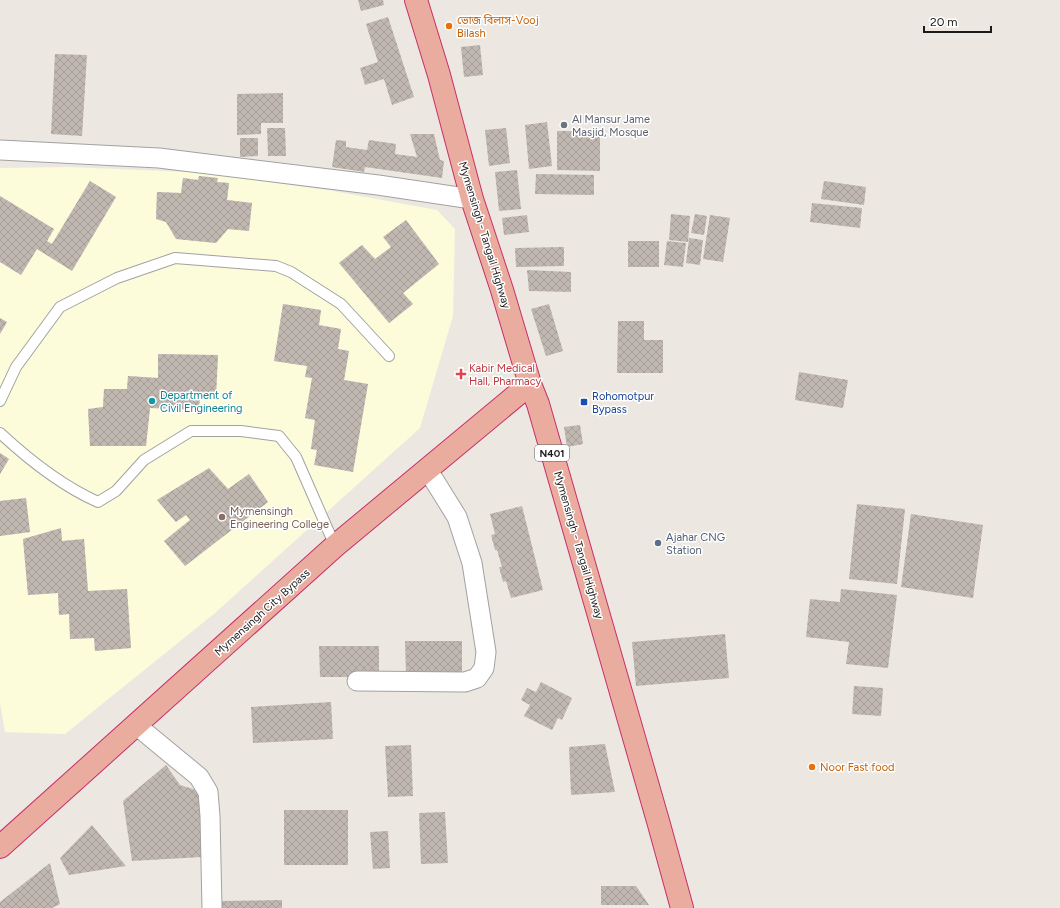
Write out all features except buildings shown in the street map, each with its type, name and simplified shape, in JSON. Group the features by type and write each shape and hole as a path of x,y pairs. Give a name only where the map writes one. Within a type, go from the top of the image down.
{"highway":[{"name":"Mymensingh - Tangail Highway","path":"416,0 439,75 472,199 502,290 530,384 538,404 682,908"},
{"name":"Mymensingh City Bypass","path":"0,847 335,546 530,384"}],"street":[{"path":"0,150 159,158 378,185 472,199"},
{"path":"357,681 465,682 478,678 484,668 486,652 472,563 458,517 426,470"},
{"path":"136,725 199,777 208,792 212,908"}],"lane":[{"path":"0,401 16,367 60,307 117,278 175,258 276,266 291,272 341,304 389,356"},
{"path":"0,433 54,478 81,495 98,502 116,491 144,460 191,431 241,430 279,436 296,457 335,546"}],"shaded area":[{"path":"69,167 186,172 221,169 255,180 333,191 437,210 455,229 453,316 420,428 215,613 65,734 5,732 0,703 0,536 30,532 26,498 0,501 0,474 9,459 0,453 0,334 7,323 0,318 0,262 21,275 37,249 72,270 116,197 90,181 52,244 47,241 54,229 0,196 0,168","holes":["199,176 217,178 217,182 229,183 227,200 252,203 249,231 228,229 216,243 176,239 166,222 156,219 157,192 181,193 183,178 198,180","406,220 439,264 403,293 413,304 389,323 339,263 361,245 375,259 391,247 384,237","283,304 321,310 319,325 341,329 338,349 349,351 344,380 368,384 353,472 315,465 317,450 311,448 315,420 305,418 312,378 307,366 274,361","158,354 218,356 216,395 200,396 199,410 150,408 146,446 90,446 88,409 103,407 104,389 127,389 128,376 158,378","209,469 228,489 249,474 268,502 185,566 164,541 190,520 186,515 175,522 157,500","61,529 62,541 84,539 88,591 127,589 131,648 95,651 94,638 70,639 69,614 59,615 58,593 28,595 23,539"]}],"place":[{"name":"ভোজ বিলাস-Vooj Bilash","path":"449,26"},
{"name":"Al Mansur Jame Masjid, Mosque","path":"564,125"},
{"name":"Kabir Medical Hall, Pharmacy","path":"461,374"},
{"name":"Department of Civil Engineering","path":"152,401"},
{"name":"Rohomotpur Bypass","path":"584,402"},
{"name":"Mymensingh Engineering College","path":"222,517"},
{"name":"Ajahar CNG Station","path":"658,543"},
{"name":"Noor Fast food","path":"812,767"}]}
